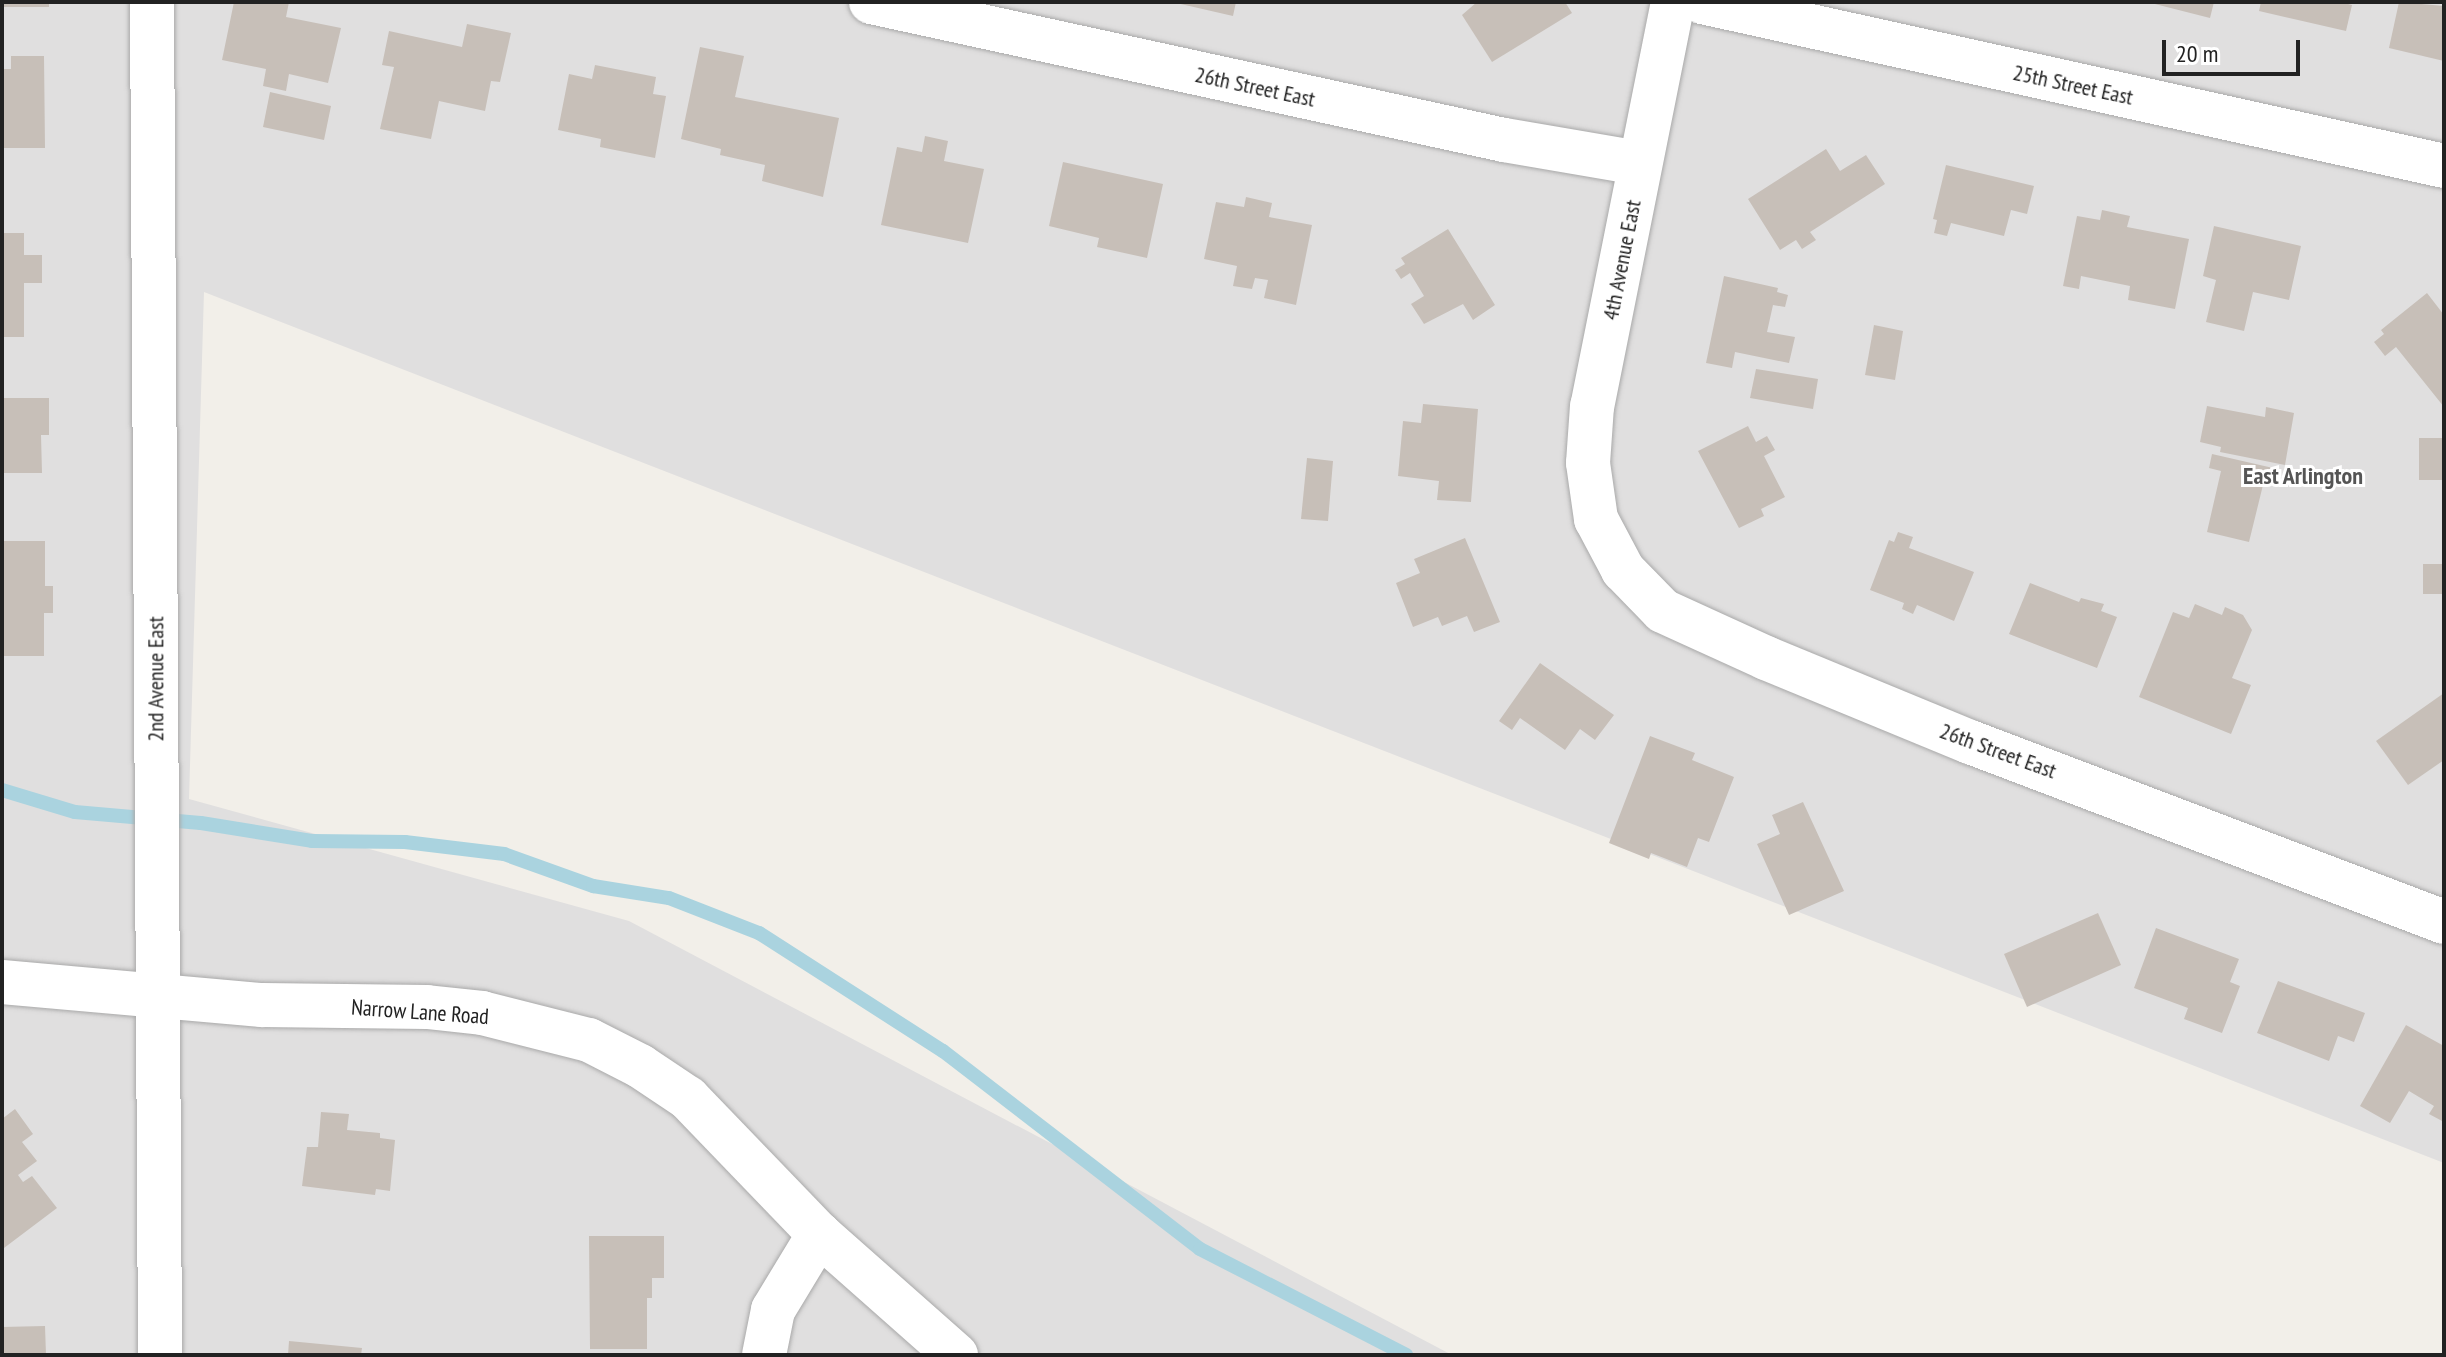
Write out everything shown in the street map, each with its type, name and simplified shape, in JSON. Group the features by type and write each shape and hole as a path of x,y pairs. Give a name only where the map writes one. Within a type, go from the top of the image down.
{"street":[{"name":"2nd Avenue East","path":"152,2 160,1355"},
{"name":"26th Street East","path":"871,2 977,14 1504,140 1639,163"},
{"name":"4th Avenue East","path":"1596,519 1588,463 1592,406 1673,2"},
{"name":"25th Street East","path":"1702,2 2444,166"},
{"name":"26th Street East","path":"1596,519 1623,570 1663,611 1766,658 1970,742 2444,922"},
{"name":"Narrow Lane Road","path":"2,982 262,1005 441,1009 496,1016 589,1040 640,1066 688,1098 819,1234 956,1355"},
{"path":"764,1355 773,1310 819,1234"}],"shaded area":[{"path":"2,2 2444,2 2444,1163 204,292 189,799 629,921 1452,1355 2,1355"}],"building":[{"path":"2,2 49,2 49,7 2,7"},
{"path":"234,2 289,2 286,17 341,28 328,83 289,74 286,91 263,86 266,69 222,60"},
{"path":"1172,2 1236,2 1233,16"},
{"path":"1477,2 1565,2 1572,13 1492,62 1462,15"},
{"path":"2147,2 2214,2 2210,18"},
{"path":"2261,2 2340,2 2352,5 2346,31 2259,11"},
{"path":"2399,2 2444,6 2444,61 2389,48"},
{"path":"467,24 511,33 500,82 491,81 485,111 439,101 431,139 380,129 394,67 382,65 389,31 462,47"},
{"path":"700,47 744,56 735,97 839,118 823,197 762,181 765,165 720,155 721,149 681,139"},
{"path":"11,56 44,56 45,148 2,148 2,69 11,69"},
{"path":"595,65 656,77 653,94 666,96 655,158 600,147 601,139 558,130 569,74 592,79"},
{"path":"270,92 331,106 324,140 263,127"},
{"path":"925,136 948,141 944,161 984,169 968,243 881,225 897,147 922,152"},
{"path":"1826,149 1840,171 1866,155 1885,184 1810,232 1816,240 1802,249 1796,240 1780,250 1748,199"},
{"path":"1063,162 1163,184 1147,258 1097,247 1099,238 1049,226"},
{"path":"1946,165 2034,186 2027,214 2011,210 2004,236 1951,223 1947,236 1934,233 1937,220 1933,219"},
{"path":"1246,197 1272,203 1269,217 1312,225 1296,305 1264,298 1268,280 1255,278 1252,289 1233,286 1237,266 1204,259 1216,202 1244,207"},
{"path":"2102,210 2130,216 2127,227 2189,239 2175,309 2128,300 2130,286 2081,276 2079,289 2063,286 2077,216 2100,220"},
{"path":"2214,226 2301,246 2289,300 2253,292 2244,331 2206,322 2216,280 2203,276"},
{"path":"1448,229 1495,305 1473,320 1463,304 1424,324 1411,304 1424,296 1410,273 1401,279 1395,270 1405,264 1401,258"},
{"path":"2,233 24,233 24,255 42,255 42,283 24,283 24,337 2,337"},
{"path":"1724,276 1778,288 1777,292 1788,295 1785,307 1773,305 1767,332 1795,337 1789,363 1735,352 1732,368 1706,363"},
{"path":"2427,293 2444,315 2444,407 2396,347 2385,356 2374,342 2384,334 2381,330"},
{"path":"1874,325 1903,331 1895,380 1865,375"},
{"path":"1756,369 1818,379 1813,409 1750,398"},
{"path":"2,398 49,398 49,435 41,435 42,473 2,473"},
{"path":"1423,404 1478,409 1471,502 1437,500 1439,481 1398,476 1403,421 1421,423"},
{"path":"2207,406 2265,417 2266,407 2294,413 2285,465 2220,452 2221,447 2200,442"},
{"path":"1748,426 1756,442 1767,436 1775,450 1764,456 1785,497 1761,509 1764,516 1739,528 1698,451"},
{"path":"2419,438 2444,438 2444,480 2419,480"},
{"path":"2212,454 2273,468 2269,483 2264,481 2249,542 2207,532 2221,471 2209,468"},
{"path":"1307,458 1333,461 1328,521 1301,519"},
{"path":"1898,532 1913,537 1909,548 1974,572 1954,621 1917,605 1913,614 1902,609 1904,603 1870,590 1889,540 1894,542"},
{"path":"1465,538 1500,622 1474,632 1467,616 1442,626 1438,617 1413,627 1396,583 1420,573 1414,559"},
{"path":"2,541 45,541 45,586 53,586 53,613 44,613 44,656 2,656"},
{"path":"2423,564 2444,564 2444,594 2423,594"},
{"path":"2030,583 2079,602 2081,598 2104,604 2101,611 2117,617 2097,668 2009,634"},
{"path":"2195,604 2222,615 2225,607 2243,615 2252,630 2232,678 2251,685 2231,734 2139,697 2173,612 2189,618"},
{"path":"1540,663 1614,715 1595,740 1580,729 1565,750 1520,718 1512,730 1499,721"},
{"path":"2444,693 2444,760 2408,785 2376,741"},
{"path":"1650,736 1695,753 1692,760 1734,777 1709,842 1698,838 1687,867 1651,853 1649,859 1609,843"},
{"path":"1803,802 1844,891 1789,915 1757,844 1780,834 1772,815"},
{"path":"2098,913 2121,965 2027,1007 2004,954"},
{"path":"2156,928 2239,959 2230,982 2240,986 2222,1033 2184,1019 2188,1008 2134,988"},
{"path":"2278,981 2365,1013 2354,1042 2338,1036 2329,1061 2257,1033"},
{"path":"2406,1025 2444,1046 2444,1122 2429,1114 2434,1106 2409,1091 2390,1123 2360,1106"},
{"path":"15,1109 33,1134 22,1142 37,1161 18,1175 23,1182 32,1176 57,1208 4,1248 2,1119"},
{"path":"321,1112 349,1114 347,1130 380,1133 380,1138 395,1140 390,1191 376,1189 375,1195 302,1186 307,1147 318,1147"},
{"path":"589,1236 664,1236 664,1278 652,1278 652,1298 647,1298 647,1349 590,1349"},
{"path":"45,1326 46,1355 2,1355 2,1327"},
{"path":"289,1341 362,1348 361,1355 288,1355"}],"waterway":[{"path":"2,790 75,812 201,823 312,841 405,842 504,854 593,886 669,898 759,933 943,1051 1200,1249 1406,1355"}],"district":[{"name":"East Arlington","path":"2303,476"}]}
